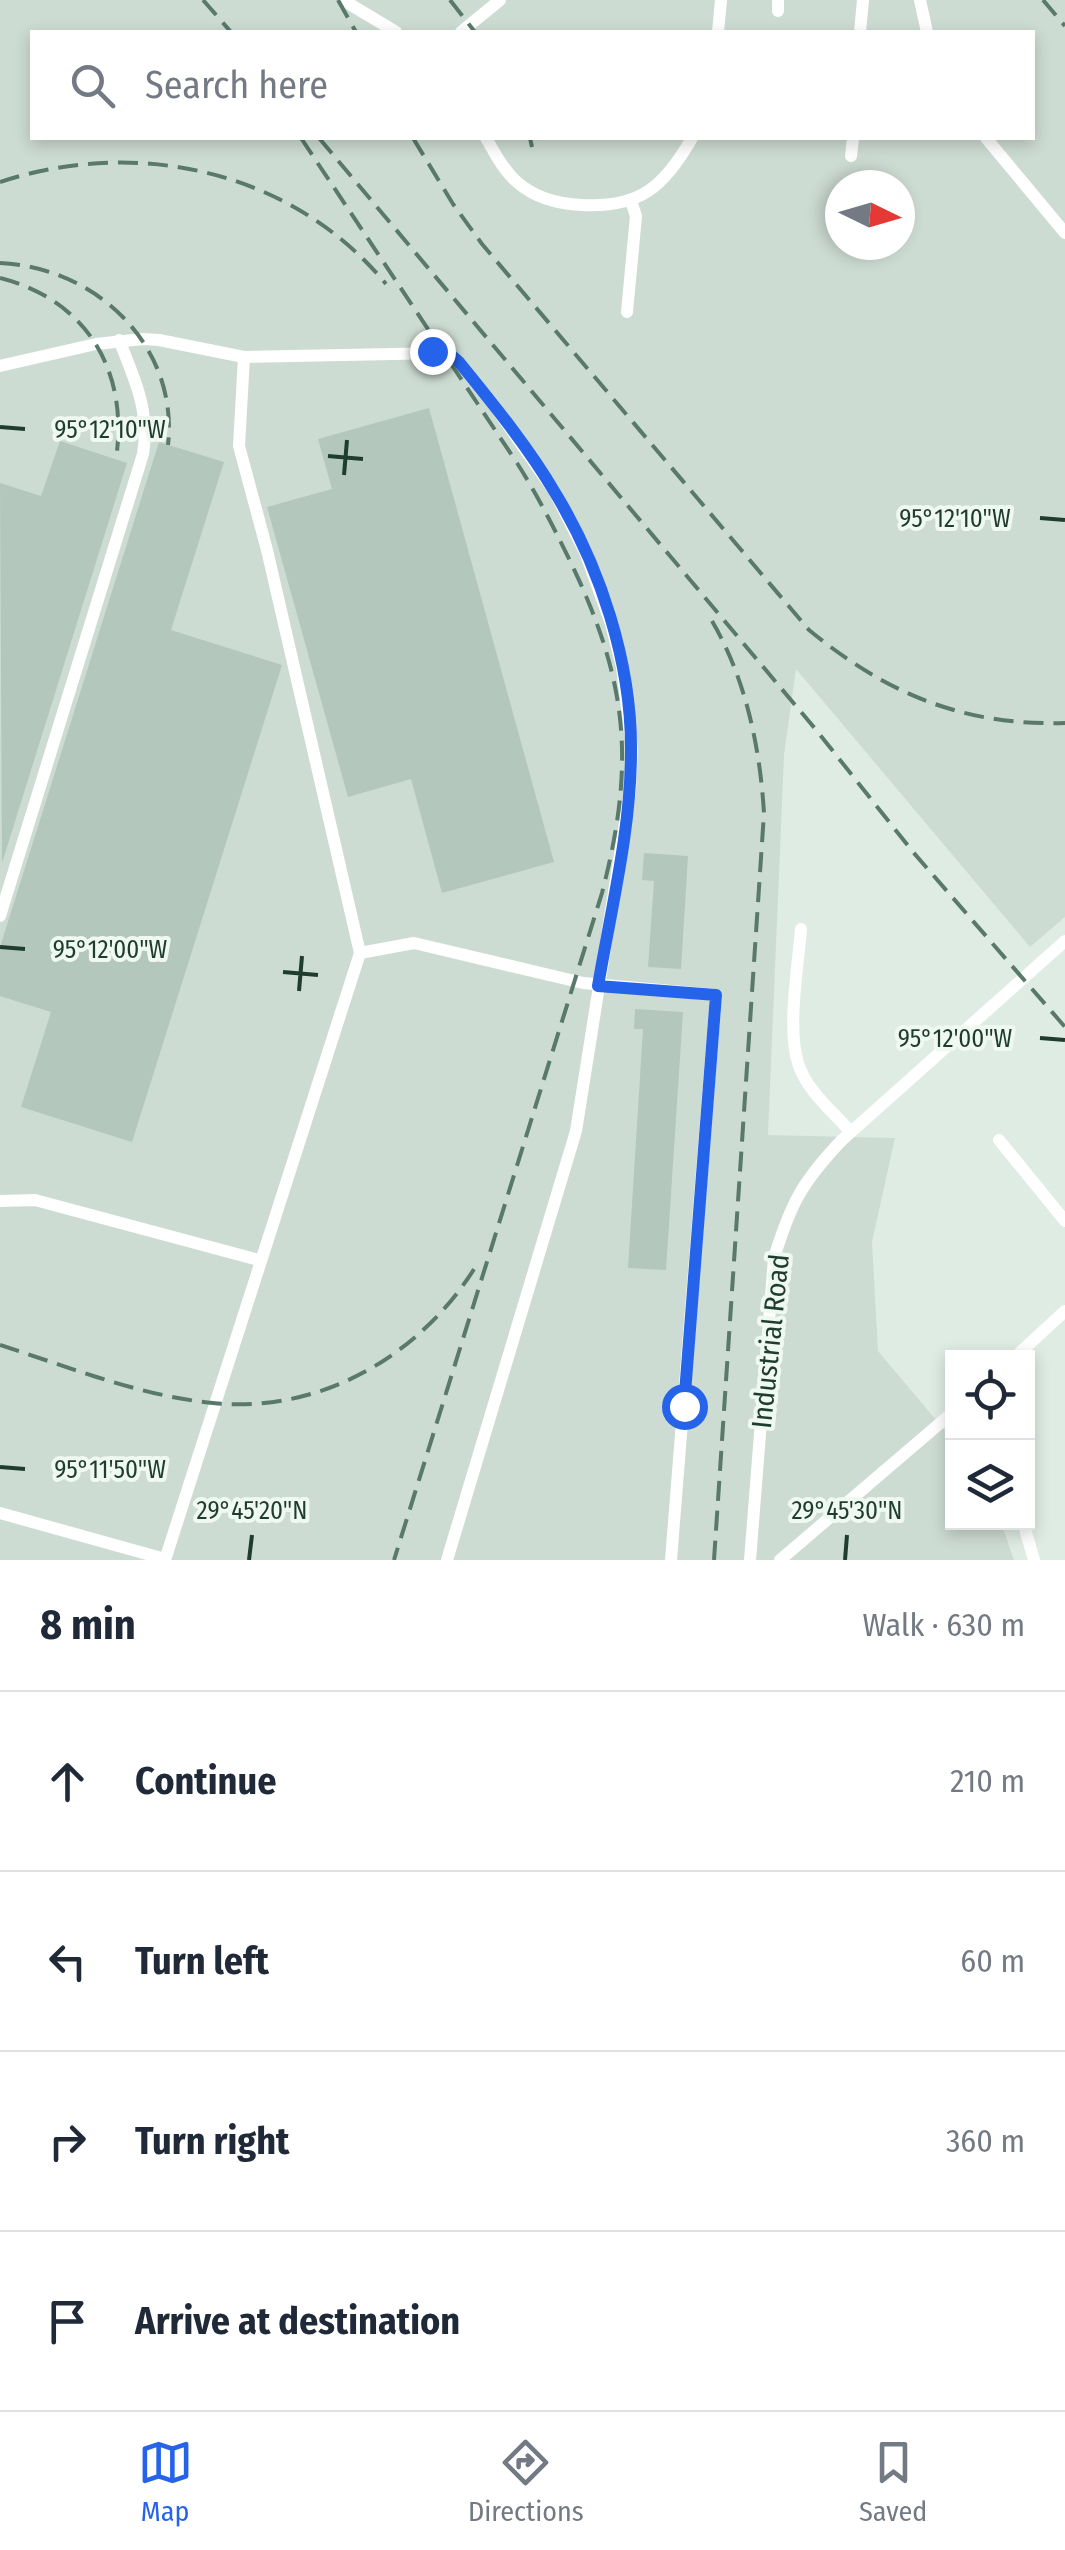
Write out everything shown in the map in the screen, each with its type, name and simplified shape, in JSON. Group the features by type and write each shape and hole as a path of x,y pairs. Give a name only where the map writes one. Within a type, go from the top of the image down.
{"street":[{"path":"343,0 393,30"},
{"path":"463,30 500,0"},
{"path":"718,30 721,0"},
{"path":"860,30 863,0"},
{"path":"920,0 928,30"},
{"path":"487,140 514,180 543,198 602,206 631,201 656,186 691,140"},
{"path":"851,156 852,140"},
{"path":"988,140 1065,233"},
{"path":"627,312 636,216 631,201"},
{"path":"0,916 143,454 144,400 119,340"},
{"path":"0,366 119,340 159,340 244,358 432,351 451,355 496,408 554,491 585,552 612,624 630,710 630,791 576,1131 447,1560"},
{"path":"0,1513 165,1560 360,953 240,446 244,358"},
{"path":"801,929 794,1036 798,1063 808,1084 852,1132"},
{"name":"Industrial Road","path":"750,1560 774,1258 787,1216 809,1176 852,1132 1065,940"},
{"path":"360,953 414,943 598,986 716,995 671,1560"},
{"path":"999,1140 1065,1222"},
{"path":"0,1201 35,1200 259,1260"},
{"path":"1023,1350 1065,1311"},
{"path":"780,1560 945,1420"},
{"path":"1026,1530 1034,1560"}],"shaded area":[{"path":"0,0 1065,0 1065,917 1030,947 796,669 784,755 768,1135 895,1138 872,1242 878,1351 945,1431 945,1530 1003,1530 1014,1560 0,1560"}],"building":[{"path":"429,408 554,862 442,893 411,779 348,797 267,507 332,489 318,439"},
{"path":"60,441 127,463 2,863 0,483 41,496"},
{"path":"159,442 224,462 171,630 282,665 132,1142 21,1107 51,1012 0,996 0,947"},
{"path":"644,853 688,856 681,969 648,967 654,881 642,880"},
{"path":"635,1009 683,1012 666,1270 628,1268 643,1029 634,1029"}],"railway":[{"path":"203,0 229,30"},
{"path":"338,0 355,30"},
{"path":"450,0 473,30"},
{"path":"1043,0 1065,26"},
{"path":"302,140 539,501 591,608 615,688 621,726 619,805 602,893 394,1560"},
{"path":"321,140 817,731 913,852 1065,1027"},
{"path":"414,140 482,244 809,630 868,672 928,702 993,719 1065,723"},
{"path":"530,140 532,147"},
{"path":"0,182 52,169 105,163 158,164 209,173 259,190 305,214 348,245 386,284"},
{"path":"0,263 35,268 68,279 98,296 124,318 145,345 160,375 168,409 168,445"},
{"path":"0,278 57,303 95,344 116,397 116,459"},
{"path":"712,621 734,666 749,714 764,813 714,1560"},
{"path":"0,1345 105,1380 186,1399 253,1404 293,1399 366,1371 399,1350 430,1324 479,1261"}],"route":[{"path":"432,351 444,352 459,362 554,491 585,552 612,624 630,710 632,749 630,791 598,986 716,995 684,1406"}]}
